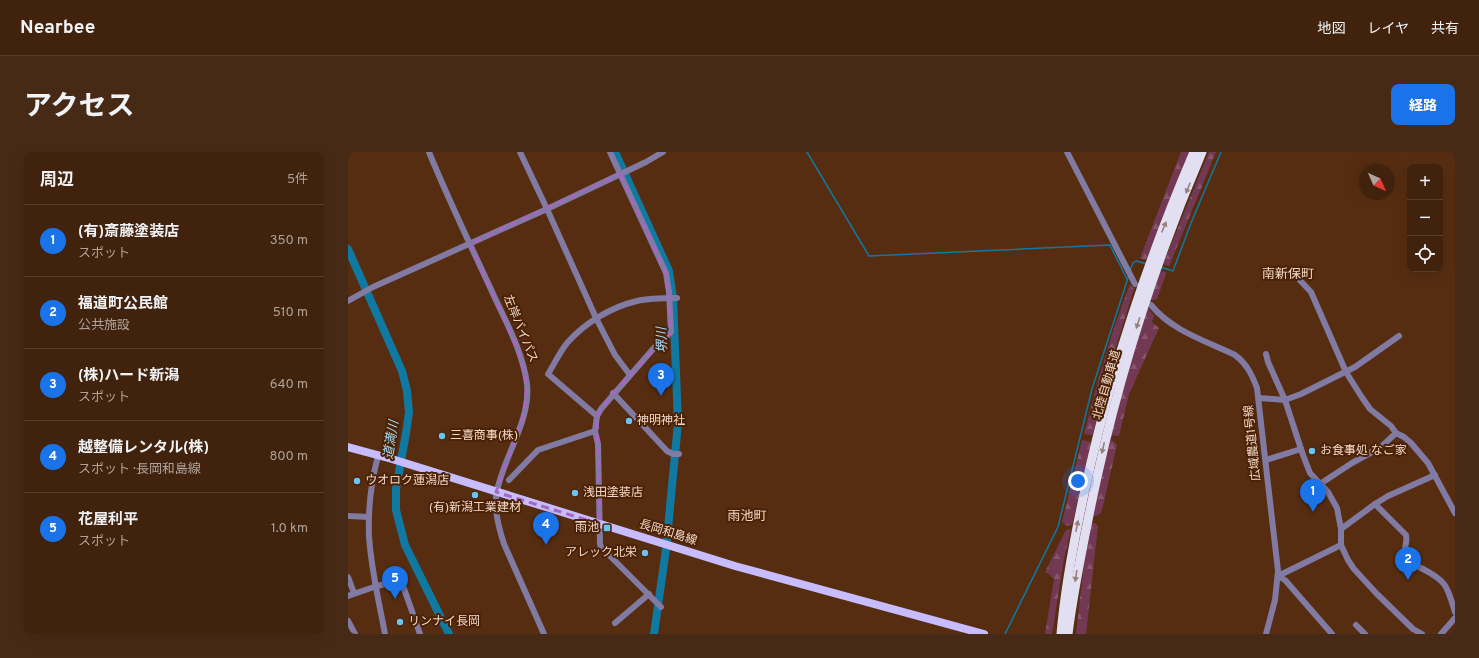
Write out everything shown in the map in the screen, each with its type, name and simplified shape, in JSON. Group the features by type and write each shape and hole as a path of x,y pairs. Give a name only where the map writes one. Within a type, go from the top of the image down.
{"highway":[{"name":"北陸自動車道","path":"1061,634 1077,526 1109,390 1147,271 1194,152"},
{"name":"北陸自動車道","path":"1068,634 1077,571 1096,479 1126,363 1159,259 1202,152"}],"main road":[{"name":"長岡和島線","path":"348,447 392,459 785,580 984,634"}],"street":[{"name":"左岸バイパス","path":"429,152 518,350 525,371 527,384 524,414 496,492 498,519 502,538 544,634"},
{"path":"520,152 596,318 615,355 630,374"},
{"path":"610,152 666,273 669,285 671,332 613,393 597,416 595,431 598,444 598,508 600,544 601,547 661,606"},
{"path":"348,301 373,287 547,209 646,162 663,152"},
{"path":"1068,152 1135,284"},
{"path":"1294,274 1311,292 1346,372 1370,409 1411,443 1428,463 1455,513"},
{"path":"597,416 548,374 569,342 596,318 628,303 677,298"},
{"name":"広域農道1号線","path":"1151,304 1166,320 1178,328 1235,355 1243,361 1254,378 1259,398 1278,576 1275,600 1266,634"},
{"path":"1259,398 1285,400 1301,394 1346,372 1399,336"},
{"path":"1266,354 1268,362 1285,400 1310,473 1328,492 1338,508 1341,529 1341,545 1351,565 1371,588 1414,629 1422,634"},
{"path":"613,393 667,451 673,454 679,454"},
{"path":"509,480 538,450 595,431"},
{"path":"1320,484 1380,447 1396,432"},
{"path":"1266,460 1301,449"},
{"path":"378,456 374,472 369,517 369,536 385,634"},
{"path":"1341,529 1375,504 1398,490 1435,475"},
{"path":"1375,504 1404,532 1407,540 1404,558 1435,575 1444,582 1455,612"},
{"path":"348,516 369,517"},
{"path":"1278,576 1341,545"},
{"path":"1278,576 1285,580 1332,634"},
{"path":"348,577 351,595 401,580 420,634"},
{"path":"615,623 648,594"},
{"path":"1441,634 1455,618"},
{"path":"348,621 355,634"},
{"path":"1356,624 1365,634"}],"highlighted area":[{"path":"620,174 666,273 671,332 613,393 597,416 600,524 496,492 524,414 527,384 518,350 470,244"}],"green space":[{"path":"1181,152 1189,152 1146,260 1140,258"},
{"path":"1209,152 1216,152 1170,264 1169,266 1163,264"},
{"path":"1159,271 1166,272 1166,274 1157,299 1150,300"},
{"path":"1130,284 1134,289 1109,369 1094,430 1092,435 1084,434 1105,358"},
{"path":"1148,308 1154,316 1152,322 1159,328 1129,394 1119,436 1109,435 1145,312"},
{"path":"1082,440 1091,442 1072,525 1066,526 1062,522"},
{"path":"1109,440 1113,441 1117,445 1102,510 1100,514 1090,518"},
{"path":"1091,523 1095,523 1098,526 1086,634 1076,634 1087,536"},
{"path":"1071,529 1064,559 1052,634 1045,634 1054,579 1045,572 1066,530"}],"waterway":[{"name":"堺川","path":"615,152 669,271 673,298 678,423 666,549 654,634"},
{"path":"807,152 869,256 1110,245 1127,279"},
{"path":"1160,267 1173,271 1191,223 1221,152"},
{"name":"道満川","path":"348,249 402,371 407,391 409,412 396,489 396,510 405,545 449,634"},
{"path":"1130,270 1133,263 1136,261 1147,264"},
{"path":"1005,634 1058,527 1092,389 1129,275"}],"place":[{"name":"(株)ハード新潟","path":"661,396"},
{"name":"神明神社","path":"629,421"},
{"name":"三喜商事(株)","path":"442,436"},
{"name":"お食事処 なご家","path":"1312,451"},
{"name":"ウオロク蓮潟店","path":"357,481"},
{"name":"浅田塗装店","path":"575,493"},
{"name":"(有)新潟工業建材","path":"475,495"},
{"name":"(有)斎藤塗装店","path":"1313,512"},
{"name":"雨池","path":"607,528"},
{"name":"越整備レンタル(株)","path":"546,545"},
{"name":"アレック北栄","path":"645,553"},
{"name":"福道町公民館","path":"1408,580"},
{"name":"花屋利平","path":"395,599"},
{"name":"リンナイ長岡","path":"400,622"}],"district":[{"name":"南新保町","path":"1288,275"},
{"name":"雨池町","path":"747,517"}]}
